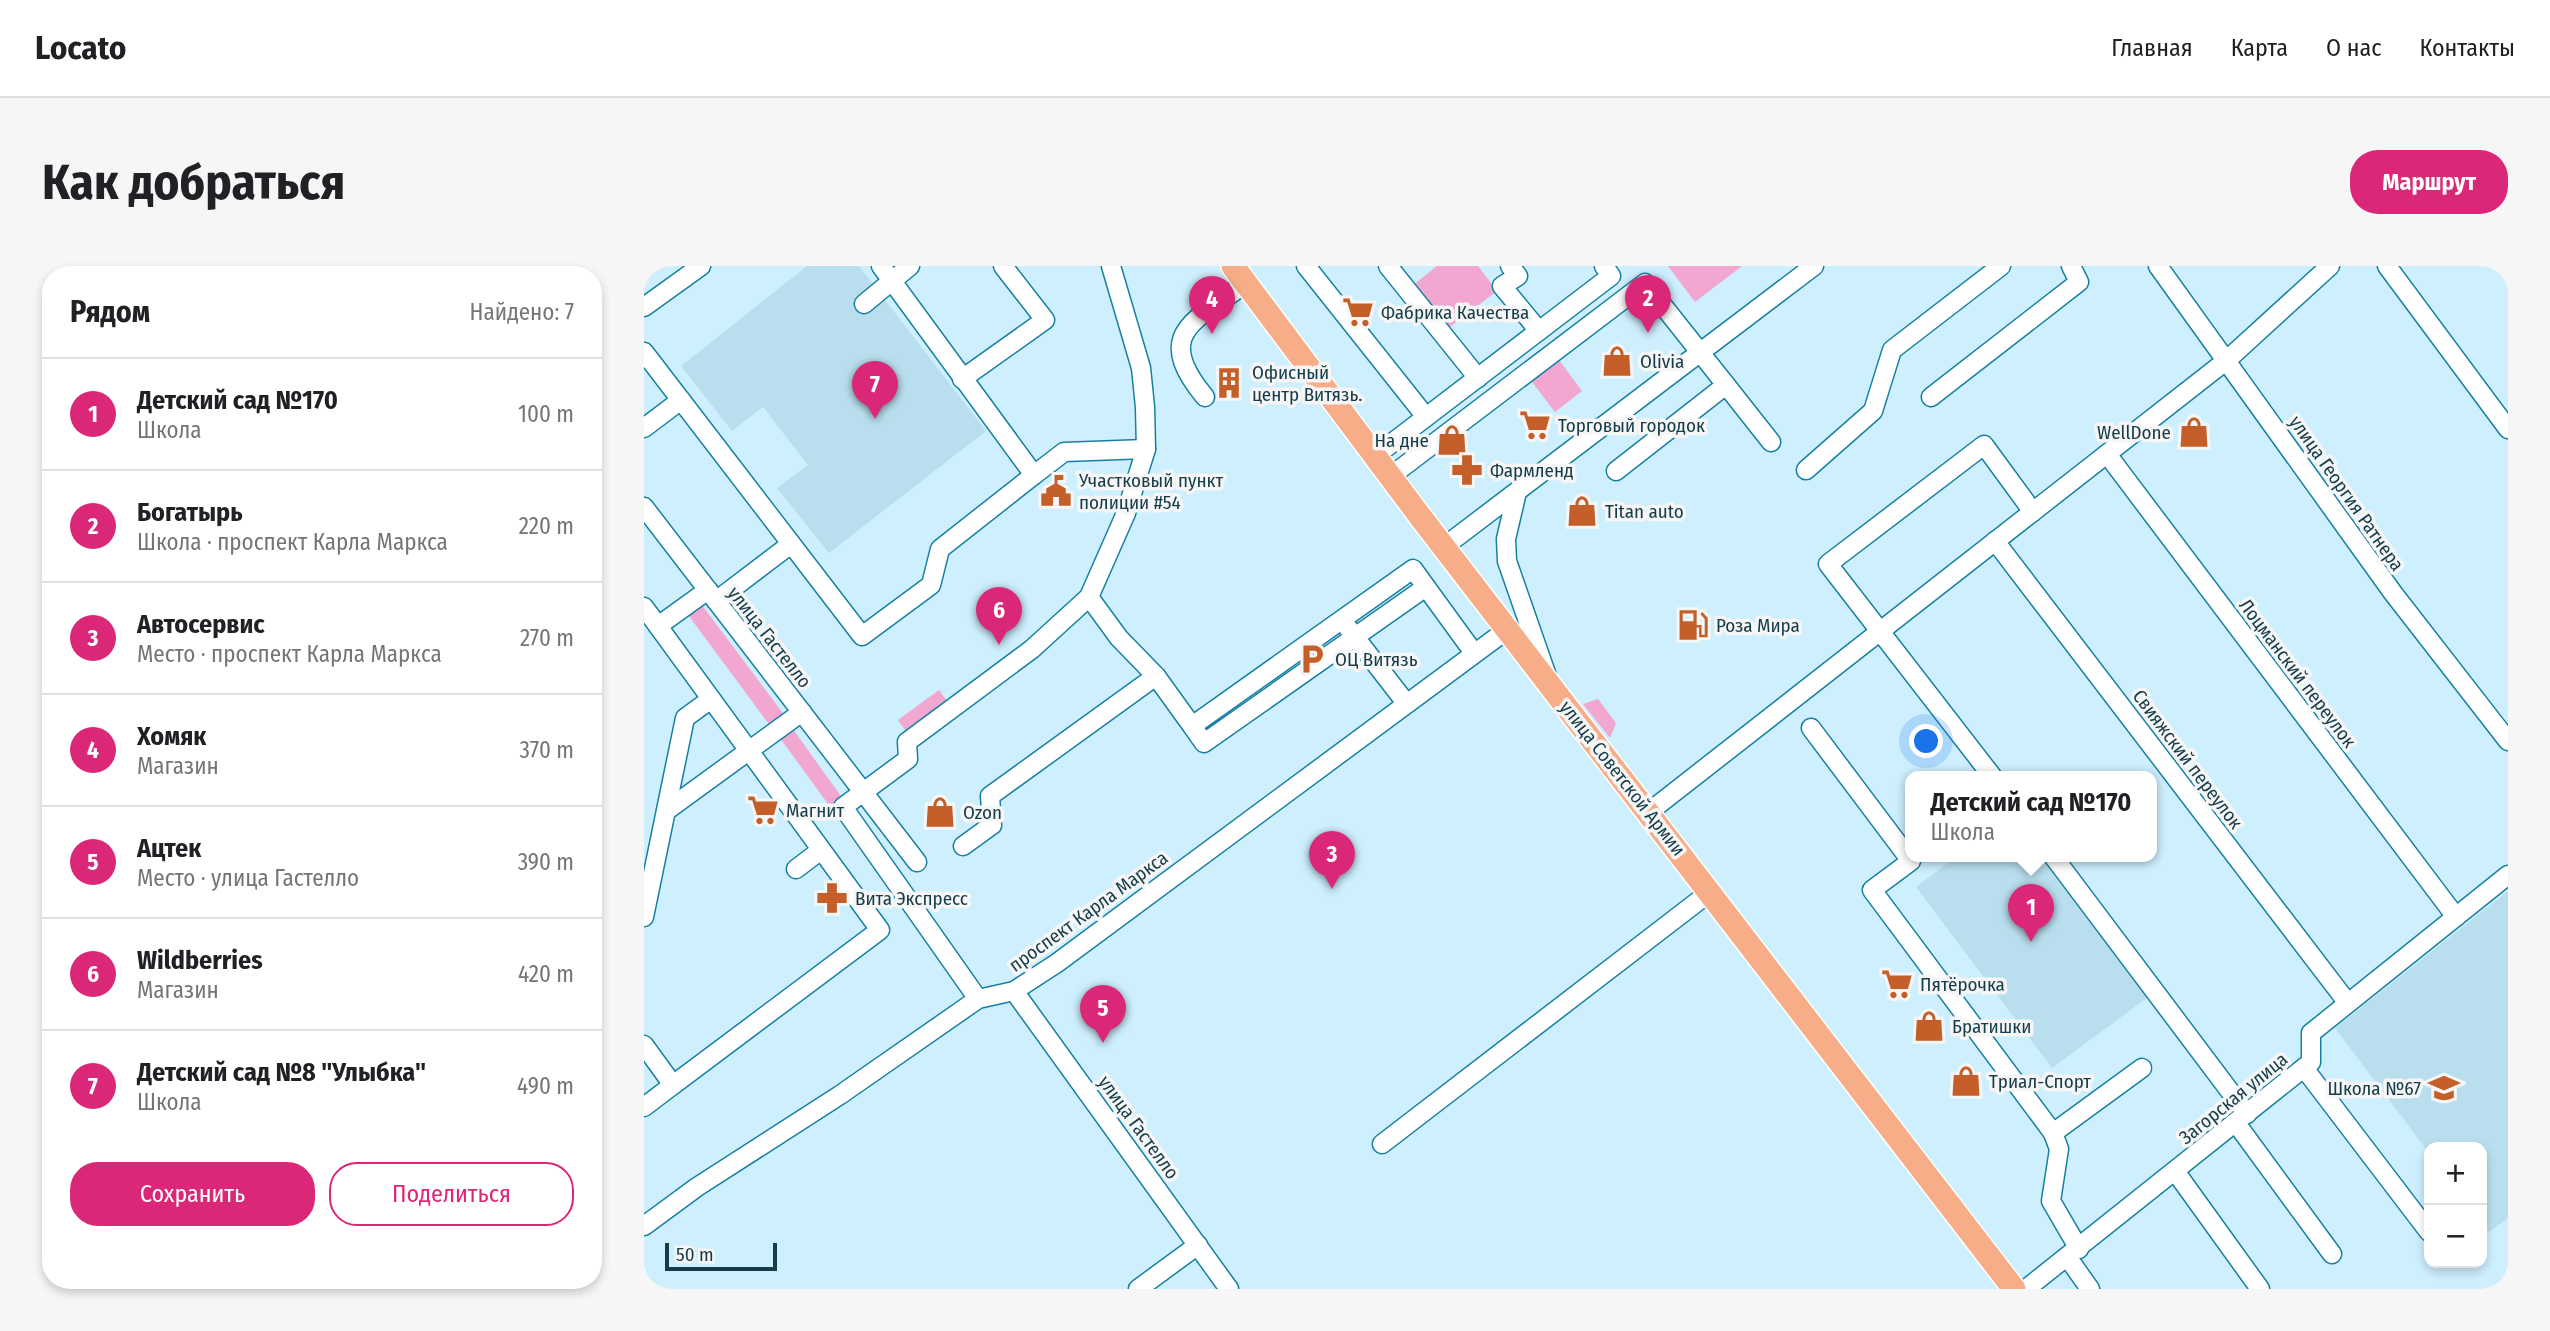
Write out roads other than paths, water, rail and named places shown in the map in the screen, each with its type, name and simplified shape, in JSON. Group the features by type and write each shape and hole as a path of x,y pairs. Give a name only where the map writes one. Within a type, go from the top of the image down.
{"main road":[{"name":"улица Советской Армии","path":"1239,274 1391,477 2014,1289"}],"street":[{"path":"644,307 701,266"},
{"path":"864,304 886,273 910,266"},
{"path":"962,379 1045,320 1003,266"},
{"path":"978,999 843,807 908,758 907,742 1032,649 1089,597 1126,513 1146,449 1141,368 1111,266"},
{"path":"1306,266 1426,417"},
{"path":"1388,266 1478,378"},
{"path":"1510,266 1518,276 1502,286 1537,333"},
{"path":"1375,456 1611,276 1604,266"},
{"path":"1445,547 1814,266"},
{"path":"1807,470 1873,411 1892,350 2001,266"},
{"path":"1931,397 2079,282 2071,266"},
{"name":"улица Георгия Ратнера","path":"2158,266 2393,593 2508,741"},
{"path":"1649,812 2227,360 2330,266"},
{"path":"2386,266 2508,429"},
{"path":"886,273 1034,475"},
{"path":"1205,397 1182,364 1179,344 1185,329 1239,274"},
{"path":"1391,477 1645,283 1771,442"},
{"path":"644,352 862,636 931,585 940,549 1065,452 1146,449"},
{"path":"1616,471 1726,385"},
{"path":"644,428 681,400"},
{"path":"1988,771 1882,630 1828,564 1984,445 2033,512"},
{"name":"Лоцманский переулок","path":"2107,454 2456,917"},
{"path":"1517,492 1506,538 1507,561 1549,683"},
{"name":"улица Гастелло","path":"644,507 917,862"},
{"name":"Свияжский переулок","path":"1996,541 2347,1002"},
{"path":"658,626 712,596 791,544"},
{"path":"1192,726 1413,569 1474,653"},
{"path":"1089,597 1119,638 1156,676 1204,743 1426,587"},
{"path":"644,607 880,930 644,1107"},
{"path":"1342,620 1406,704"},
{"name":"проспект Карла Маркса","path":"644,1226 696,1186 830,1102 978,999 1014,991 1057,962 1508,629"},
{"path":"963,846 992,825 990,796 1156,676"},
{"path":"644,917 685,718 711,699"},
{"path":"666,811 802,712"},
{"path":"1811,728 1905,854"},
{"path":"796,869 821,850"},
{"path":"1909,862 1872,890 2053,1133 2059,1149 2050,1201 2090,1289"},
{"path":"2057,862 2241,1118 2332,1254"},
{"name":"Загорская улица","path":"2026,1289 2304,1069 2311,1062 2311,1033 2508,875"},
{"path":"1382,1144 1710,892"},
{"name":"улица Гастелло","path":"1014,991 1229,1289"},
{"path":"644,1045 673,1085"},
{"path":"2053,1133 2142,1068"},
{"path":"2304,1069 2424,1225"},
{"path":"2175,1171 2260,1289"},
{"path":"1138,1289 1198,1245"}],"place":[{"name":"Фабрика Качества","path":"1358,312"},
{"name":"Богатырь","path":"1648,333"},
{"name":"Хомяк","path":"1212,334"},
{"name":"Olivia","path":"1617,361"},
{"name":"Офисный центр Витязь.","path":"1229,383"},
{"name":"Детский сад №8 \"Улыбка\"","path":"875,419"},
{"name":"Торговый городок","path":"1535,425"},
{"name":"WellDone","path":"2194,432"},
{"name":"На дне","path":"1452,440"},
{"name":"Фармленд","path":"1467,470"},
{"name":"Участковый пункт полиции #54","path":"1056,491"},
{"name":"Titan auto","path":"1582,511"},
{"name":"Роза Мира","path":"1693,625"},
{"name":"Wildberries","path":"999,645"},
{"name":"ОЦ Витязь","path":"1312,659"},
{"name":"Магнит","path":"763,810"},
{"name":"Ozon","path":"940,812"},
{"name":"Автосервис","path":"1332,889"},
{"name":"Вита Экспресс","path":"832,898"},
{"name":"Детский сад №170","path":"2031,942"},
{"name":"Пятёрочка","path":"1897,984"},
{"name":"Братишки","path":"1929,1026"},
{"name":"Ацтек","path":"1103,1043"},
{"name":"Триал-Спорт","path":"1966,1081"},
{"name":"Школа №67","path":"2444,1088"}]}
